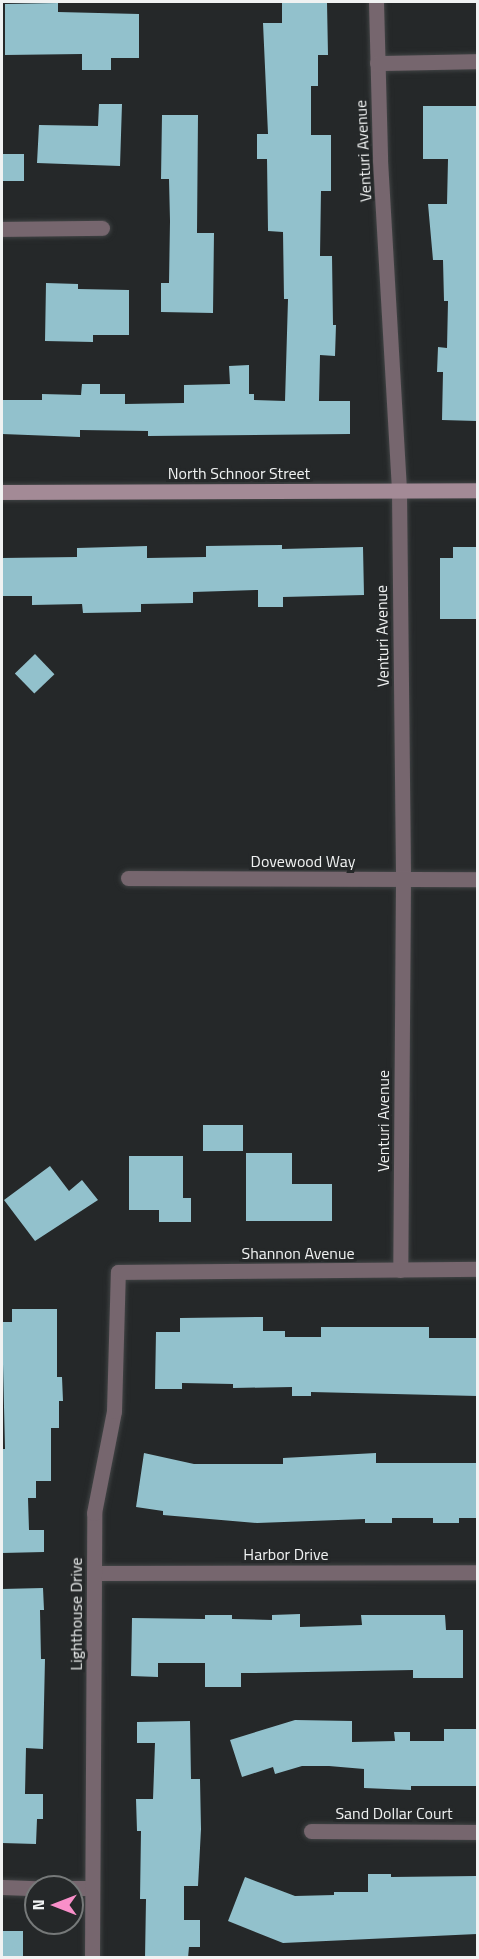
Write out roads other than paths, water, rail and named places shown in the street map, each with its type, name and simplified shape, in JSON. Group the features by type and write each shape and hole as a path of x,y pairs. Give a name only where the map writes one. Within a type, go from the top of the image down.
{"street":[{"name":"Venturi Avenue","path":"376,2 377,63 399,491 403,880 400,1270"},
{"path":"377,63 477,62"},
{"path":"2,229 102,228"},
{"name":"North Schnoor Street","path":"2,492 477,490"},
{"name":"Dovewood Way","path":"128,878 477,879"},
{"name":"Shannon Avenue","path":"118,1272 477,1269"},
{"name":"Lighthouse Drive","path":"92,1958 94,1513 114,1411 118,1272"},
{"name":"Harbor Drive","path":"94,1573 477,1572"},
{"name":"Sand Dollar Court","path":"311,1831 477,1832"},
{"path":"2,1887 24,1888"},
{"path":"84,1888 92,1888"}]}
